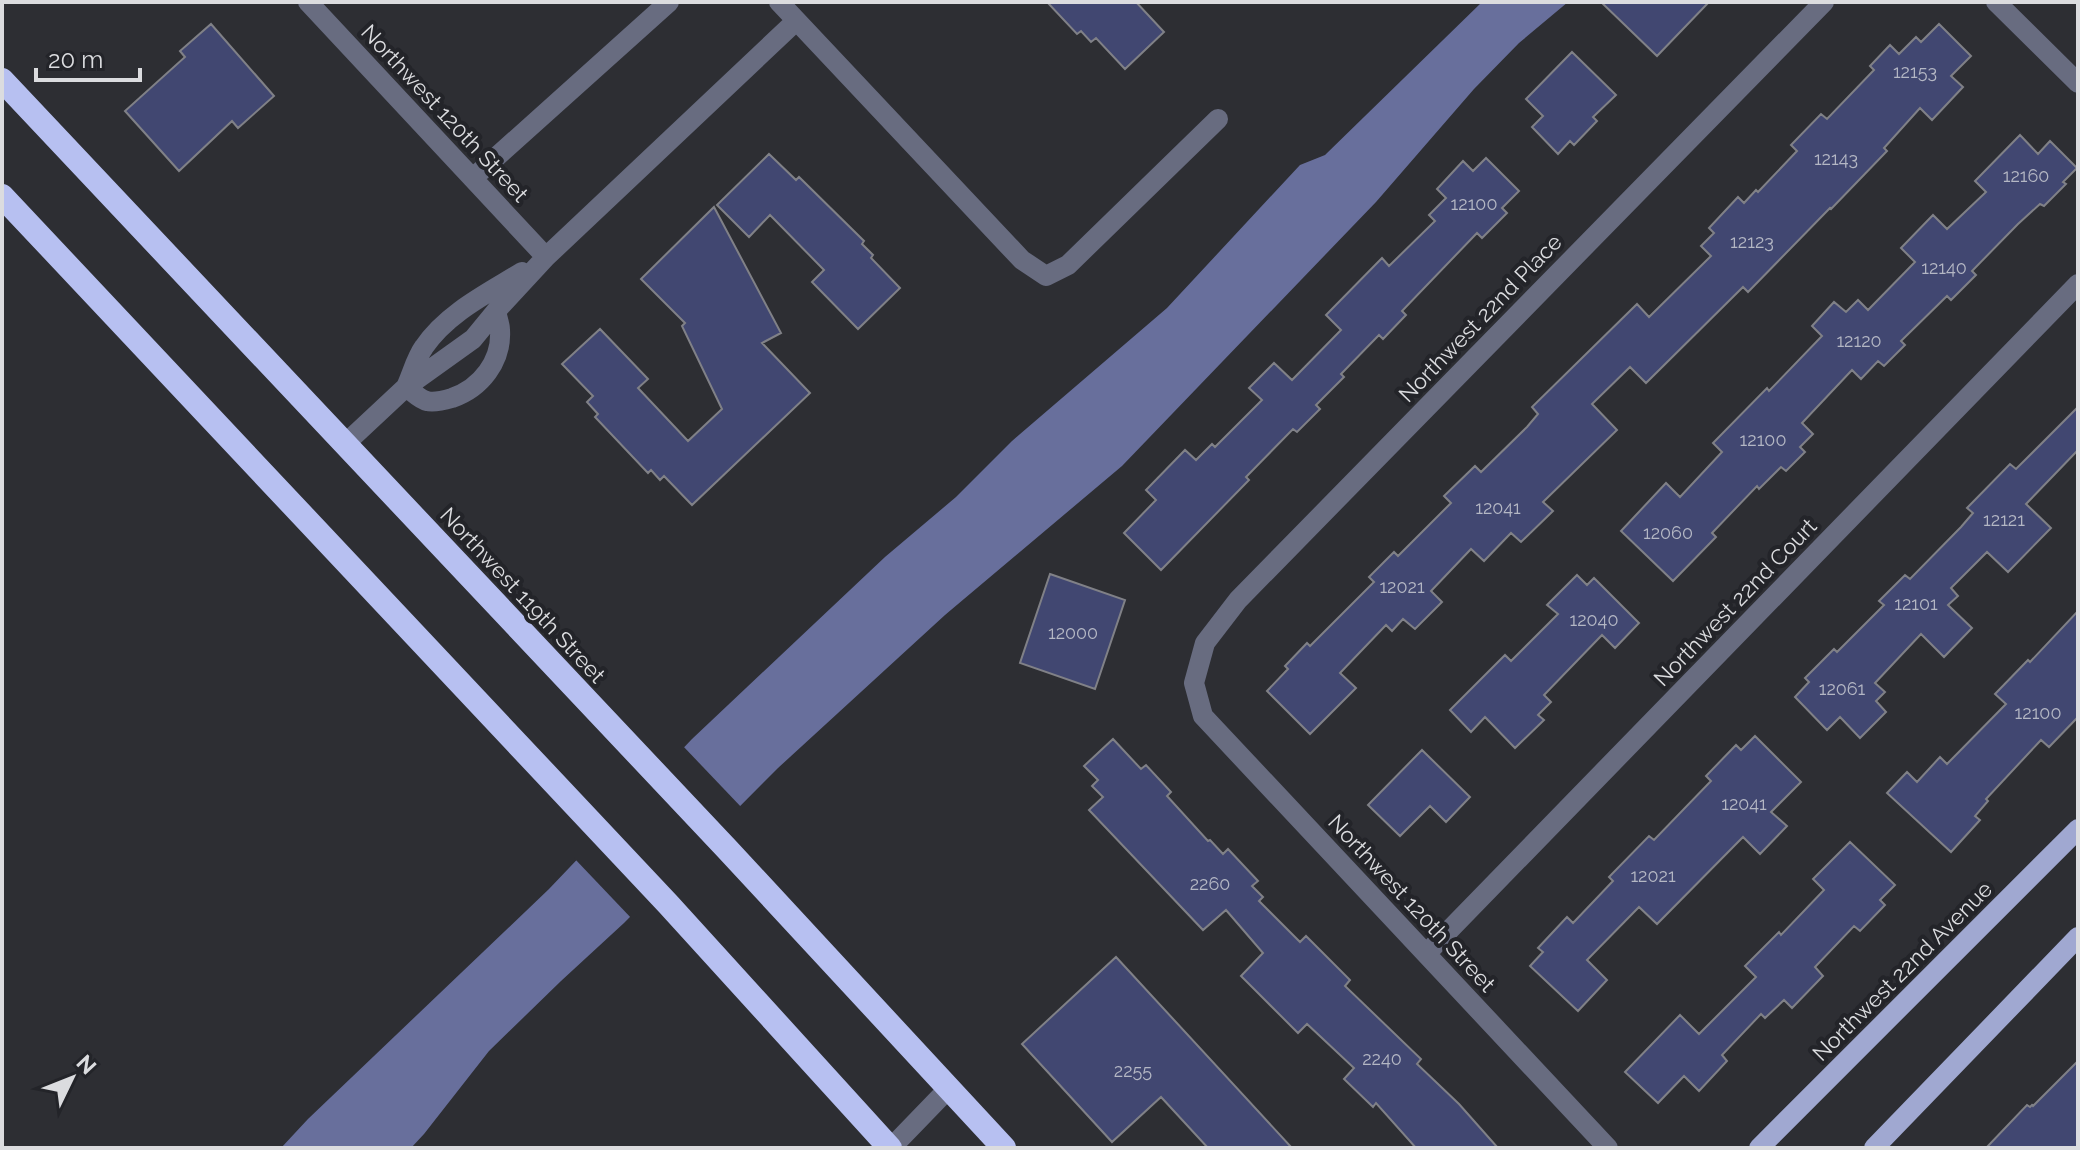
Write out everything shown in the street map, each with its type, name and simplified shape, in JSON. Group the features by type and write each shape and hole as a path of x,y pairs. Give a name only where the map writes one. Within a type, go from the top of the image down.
{"highway":[{"name":"Northwest 119th Street","path":"2,80 727,849 1004,1148"},
{"path":"2,196 668,904 891,1148"}],"main road":[{"name":"Northwest 22nd Avenue","path":"1759,1148 2078,829"},
{"path":"1874,1148 2078,937"}],"street":[{"name":"Northwest 120th Street","path":"308,2 546,257"},
{"path":"473,178 669,2"},
{"path":"779,2 1022,260 1046,276 1068,265 1218,119"},
{"name":"Northwest 22nd Place","path":"1194,683 1205,643 1238,600 1824,2"},
{"path":"1996,2 2078,83"},
{"path":"345,444 406,387 473,339 546,257 796,21"},
{"path":"406,387 422,349 438,329 546,257"},
{"name":"Northwest 22nd Court","path":"1427,953 2078,284"},
{"path":"406,387 426,401 445,400 464,394 479,383 491,367 498,350 500,330 496,311"},
{"name":"Northwest 120th Street","path":"1194,683 1203,716 1608,1148"},
{"path":"891,1148 949,1088"}],"water":[{"path":"1482,2 1568,2 1519,43 1474,89 1376,202 1122,466 945,615 778,768 624,923 489,1051 411,1148 281,1148 549,889 692,739 885,557 956,497 1012,441 1167,308 1300,165 1325,155"}],"pier":[{"path":"682,745 743,809 633,920 574,858"}],"building":[{"path":"1047,2 1136,2 1164,32 1125,69 1096,38 1091,42 1081,31 1077,34"},
{"path":"1601,2 1709,2 1657,56"},
{"path":"211,24 274,96 238,128 232,121 179,171 125,111 185,57 180,51"},
{"path":"1939,24 1971,56 1951,76 1963,87 1932,120 1920,108 1884,148 1887,151 1831,209 1748,292 1743,287 1646,383 1630,367 1592,404 1617,430 1543,502 1553,511 1521,542 1511,533 1484,561 1471,549 1431,591 1442,602 1415,629 1403,619 1392,631 1386,625 1340,673 1356,688 1310,734 1267,691 1288,669 1285,666 1307,643 1310,646 1374,582 1369,577 1394,552 1398,556 1451,503 1444,496 1475,466 1481,472 1527,427 1538,414 1532,407 1637,304 1649,317 1711,256 1701,246 1714,233 1709,228 1738,197 1744,203 1756,190 1758,192 1797,151 1791,145 1821,114 1827,119 1874,70 1870,66 1890,45 1899,54 1916,37 1921,42"},
{"path":"1572,52 1616,95 1593,117 1597,121 1574,145 1570,141 1558,154 1532,127 1543,116 1526,99"},
{"path":"2020,135 2038,154 2050,141 2077,168 2063,182 2066,184 2044,206 2040,204 2018,224 1972,271 1976,275 1951,300 1947,296 1901,341 1905,345 1884,366 1878,361 1861,379 1852,370 1802,423 1813,434 1800,447 1805,452 1786,471 1781,467 1759,489 1757,486 1712,533 1716,537 1673,581 1621,531 1666,483 1680,497 1722,452 1713,443 1822,336 1812,326 1834,302 1846,312 1858,300 1868,310 1915,262 1901,248 1933,215 1947,229 1986,192 1975,181"},
{"path":"769,154 796,180 799,177 864,241 862,244 873,255 871,258 900,288 858,329 812,282 824,270 770,215 749,237 717,205"},
{"path":"1486,158 1519,191 1502,208 1507,213 1482,238 1477,233 1402,311 1406,315 1383,339 1379,335 1341,374 1344,377 1316,405 1320,409 1297,432 1293,429 1246,477 1249,480 1161,570 1124,533 1156,500 1146,490 1185,450 1196,460 1212,444 1215,447 1262,400 1249,388 1274,363 1292,380 1341,330 1326,315 1382,258 1389,266 1435,221 1429,215 1446,198 1437,189 1463,161 1473,171"},
{"path":"714,207 781,333 762,343 810,393 692,505 664,476 660,480 651,470 648,473 595,417 598,414 587,402 593,396 562,364 600,329 648,379 638,388 688,441 722,409 682,326 685,323 641,279"},
{"path":"2078,407 2078,450 2026,504 2051,528 2008,572 1987,552 1951,588 1958,596 1948,605 1972,628 1944,657 1921,634 1875,683 1885,692 1876,701 1886,712 1860,738 1840,717 1827,730 1795,697 1809,682 1805,678 1834,649 1837,652 1884,605 1879,601 1905,575 1910,579 1961,527 1973,513 1967,508 2010,464 2016,469"},
{"path":"1050,574 1125,600 1095,689 1020,663"},
{"path":"1577,575 1587,585 1594,578 1639,623 1615,648 1602,635 1544,695 1551,702 1538,715 1544,720 1515,748 1485,717 1471,732 1450,710 1505,655 1511,661 1558,614 1547,605"},
{"path":"2078,611 2078,717 2049,747 2041,740 1986,799 1988,801 1975,816 1980,820 1951,852 1887,793 1907,772 1917,782 1940,757 1947,764 2006,704 1995,694"},
{"path":"1755,736 1801,782 1771,812 1787,826 1760,854 1743,837 1657,924 1639,907 1587,960 1607,980 1578,1011 1530,966 1543,952 1538,948 1567,917 1573,923 1613,881 1609,877 1649,836 1654,840 1711,781 1706,776 1736,745 1741,750"},
{"path":"1113,739 1141,769 1146,765 1171,792 1167,796 1208,841 1223,854 1228,849 1258,881 1252,886 1263,897 1259,901 1300,942 1306,936 1350,980 1345,986 1421,1059 1417,1064 1459,1104 1498,1148 1416,1148 1376,1103 1373,1107 1344,1079 1354,1068 1307,1024 1298,1033 1241,976 1263,953 1226,910 1203,930 1089,810 1103,797 1092,786 1098,780 1084,766"},
{"path":"1422,750 1470,797 1446,822 1430,806 1400,836 1368,805"},
{"path":"1850,842 1895,885 1880,900 1885,905 1860,931 1854,926 1815,967 1823,976 1792,1008 1784,1000 1765,1018 1761,1014 1722,1055 1727,1061 1699,1091 1684,1076 1658,1103 1625,1072 1680,1015 1699,1034 1756,977 1745,966 1779,932 1781,935 1824,890 1813,879"},
{"path":"1116,957 1292,1148 1208,1148 1161,1097 1112,1142 1022,1044"},
{"path":"2078,1061 2078,1148 1986,1148 2027,1105 2033,1106"}]}
